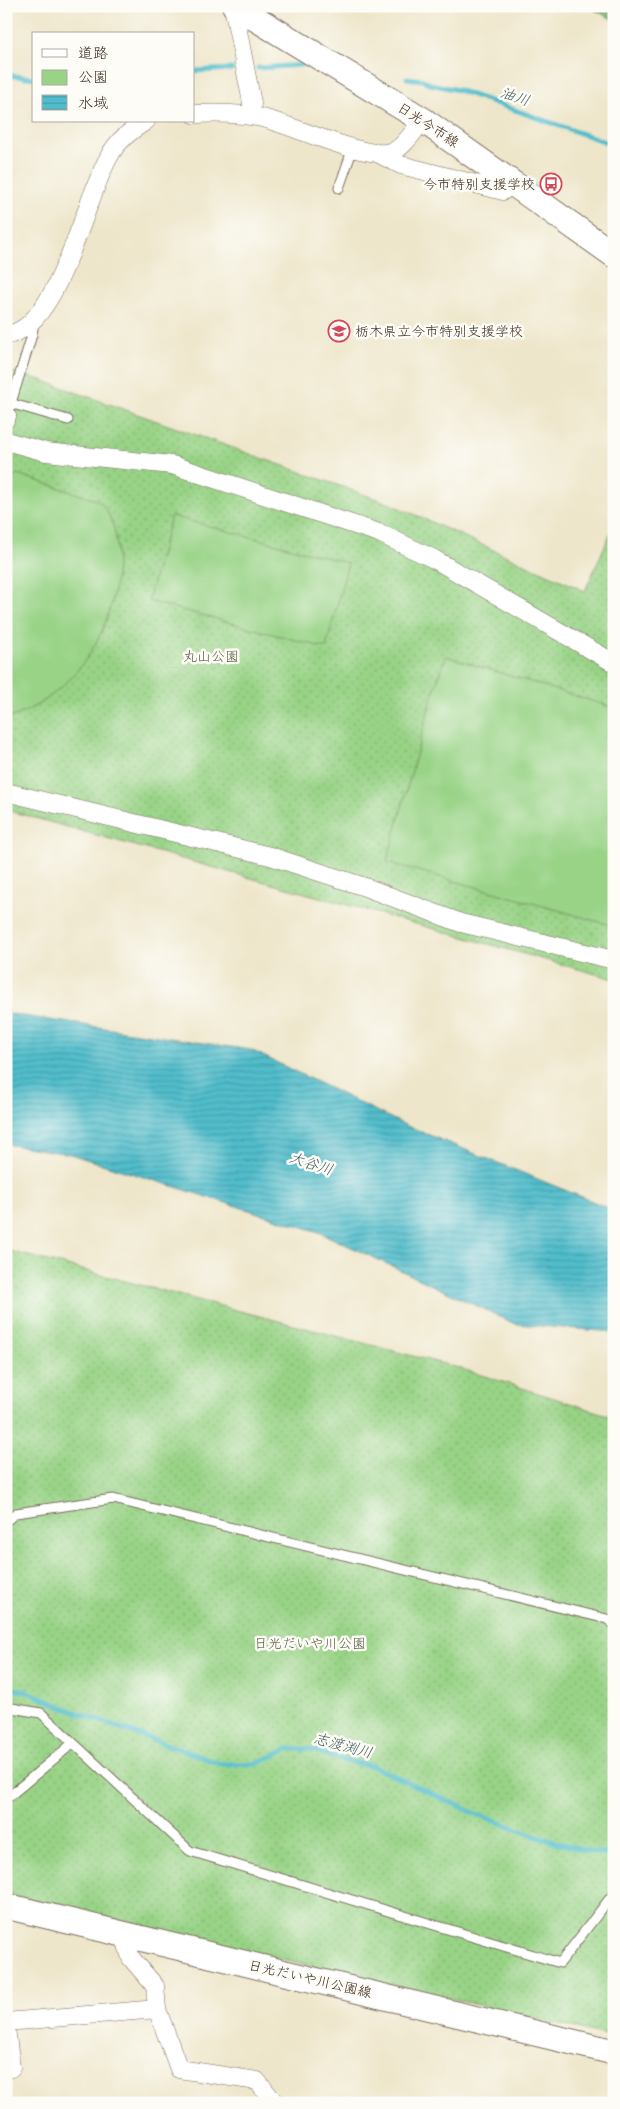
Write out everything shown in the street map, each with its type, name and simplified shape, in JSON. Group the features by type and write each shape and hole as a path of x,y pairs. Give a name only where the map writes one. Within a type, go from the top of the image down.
{"main road":[{"name":"日光今市線","path":"234,6 423,120 614,255"},
{"name":"日光だいや川公園線","path":"6,1906 614,2052"}],"street":[{"path":"234,6 252,103 251,116"},
{"path":"195,114 217,113 251,116 353,148 377,153 401,164 503,191 510,183"},
{"path":"377,153 396,150 423,120"},
{"path":"6,335 23,330 45,308 65,264 106,161 128,134 145,122"},
{"path":"6,441 46,452 172,465 379,533 434,559 614,663"},
{"path":"6,792 270,856 365,887 461,923 614,960"},
{"path":"124,1935 131,1958 155,1986 157,2009 179,2069 256,2081 274,2103"},
{"path":"6,2022 157,2009"},
{"path":"6,2028 11,2068"}],"lane":[{"path":"338,188 353,148"},
{"path":"34,321 8,410 68,420"},
{"path":"6,1521 16,1513 113,1499 607,1619 614,1624"},
{"path":"6,1708 41,1713 190,1851 560,1963 614,1892"},
{"path":"6,1799 73,1743"}],"green space":[{"path":"587,6 614,6 614,20"},
{"name":"丸山公園","path":"6,370 44,381 391,504 585,591 614,525 614,979 6,810"},
{"path":"17,474 99,501 112,521 117,545 117,561 115,587 109,612 100,636 87,658 71,678 52,695 31,709 6,719 6,475 14,478"},
{"path":"171,516 348,563 326,648 148,601"},
{"path":"446,656 614,708 614,926 387,862 432,697"},
{"name":"日光だいや川公園","path":"6,1250 459,1368 614,1417 614,2037 6,1894"}],"water":[{"name":"大谷川","path":"6,1007 10,1014 251,1050 407,1126 614,1210 614,1332 515,1324 319,1232 70,1154 6,1144"}],"waterway":[{"name":"油川","path":"258,68 302,65"},
{"name":"油川","path":"195,71 232,69"},
{"name":"油川","path":"6,75 32,78"},
{"name":"油川","path":"407,78 423,80 430,84 458,90 614,145"},
{"name":"志渡渕川","path":"6,1687 31,1693 67,1709 221,1764 256,1764 288,1749 310,1749 341,1760 372,1766 472,1812 540,1838 592,1852 614,1855"}],"place":[{"name":"今市特別支援学校","path":"551,184"},
{"name":"栃木県立今市特別支援学校","path":"339,331"}]}
